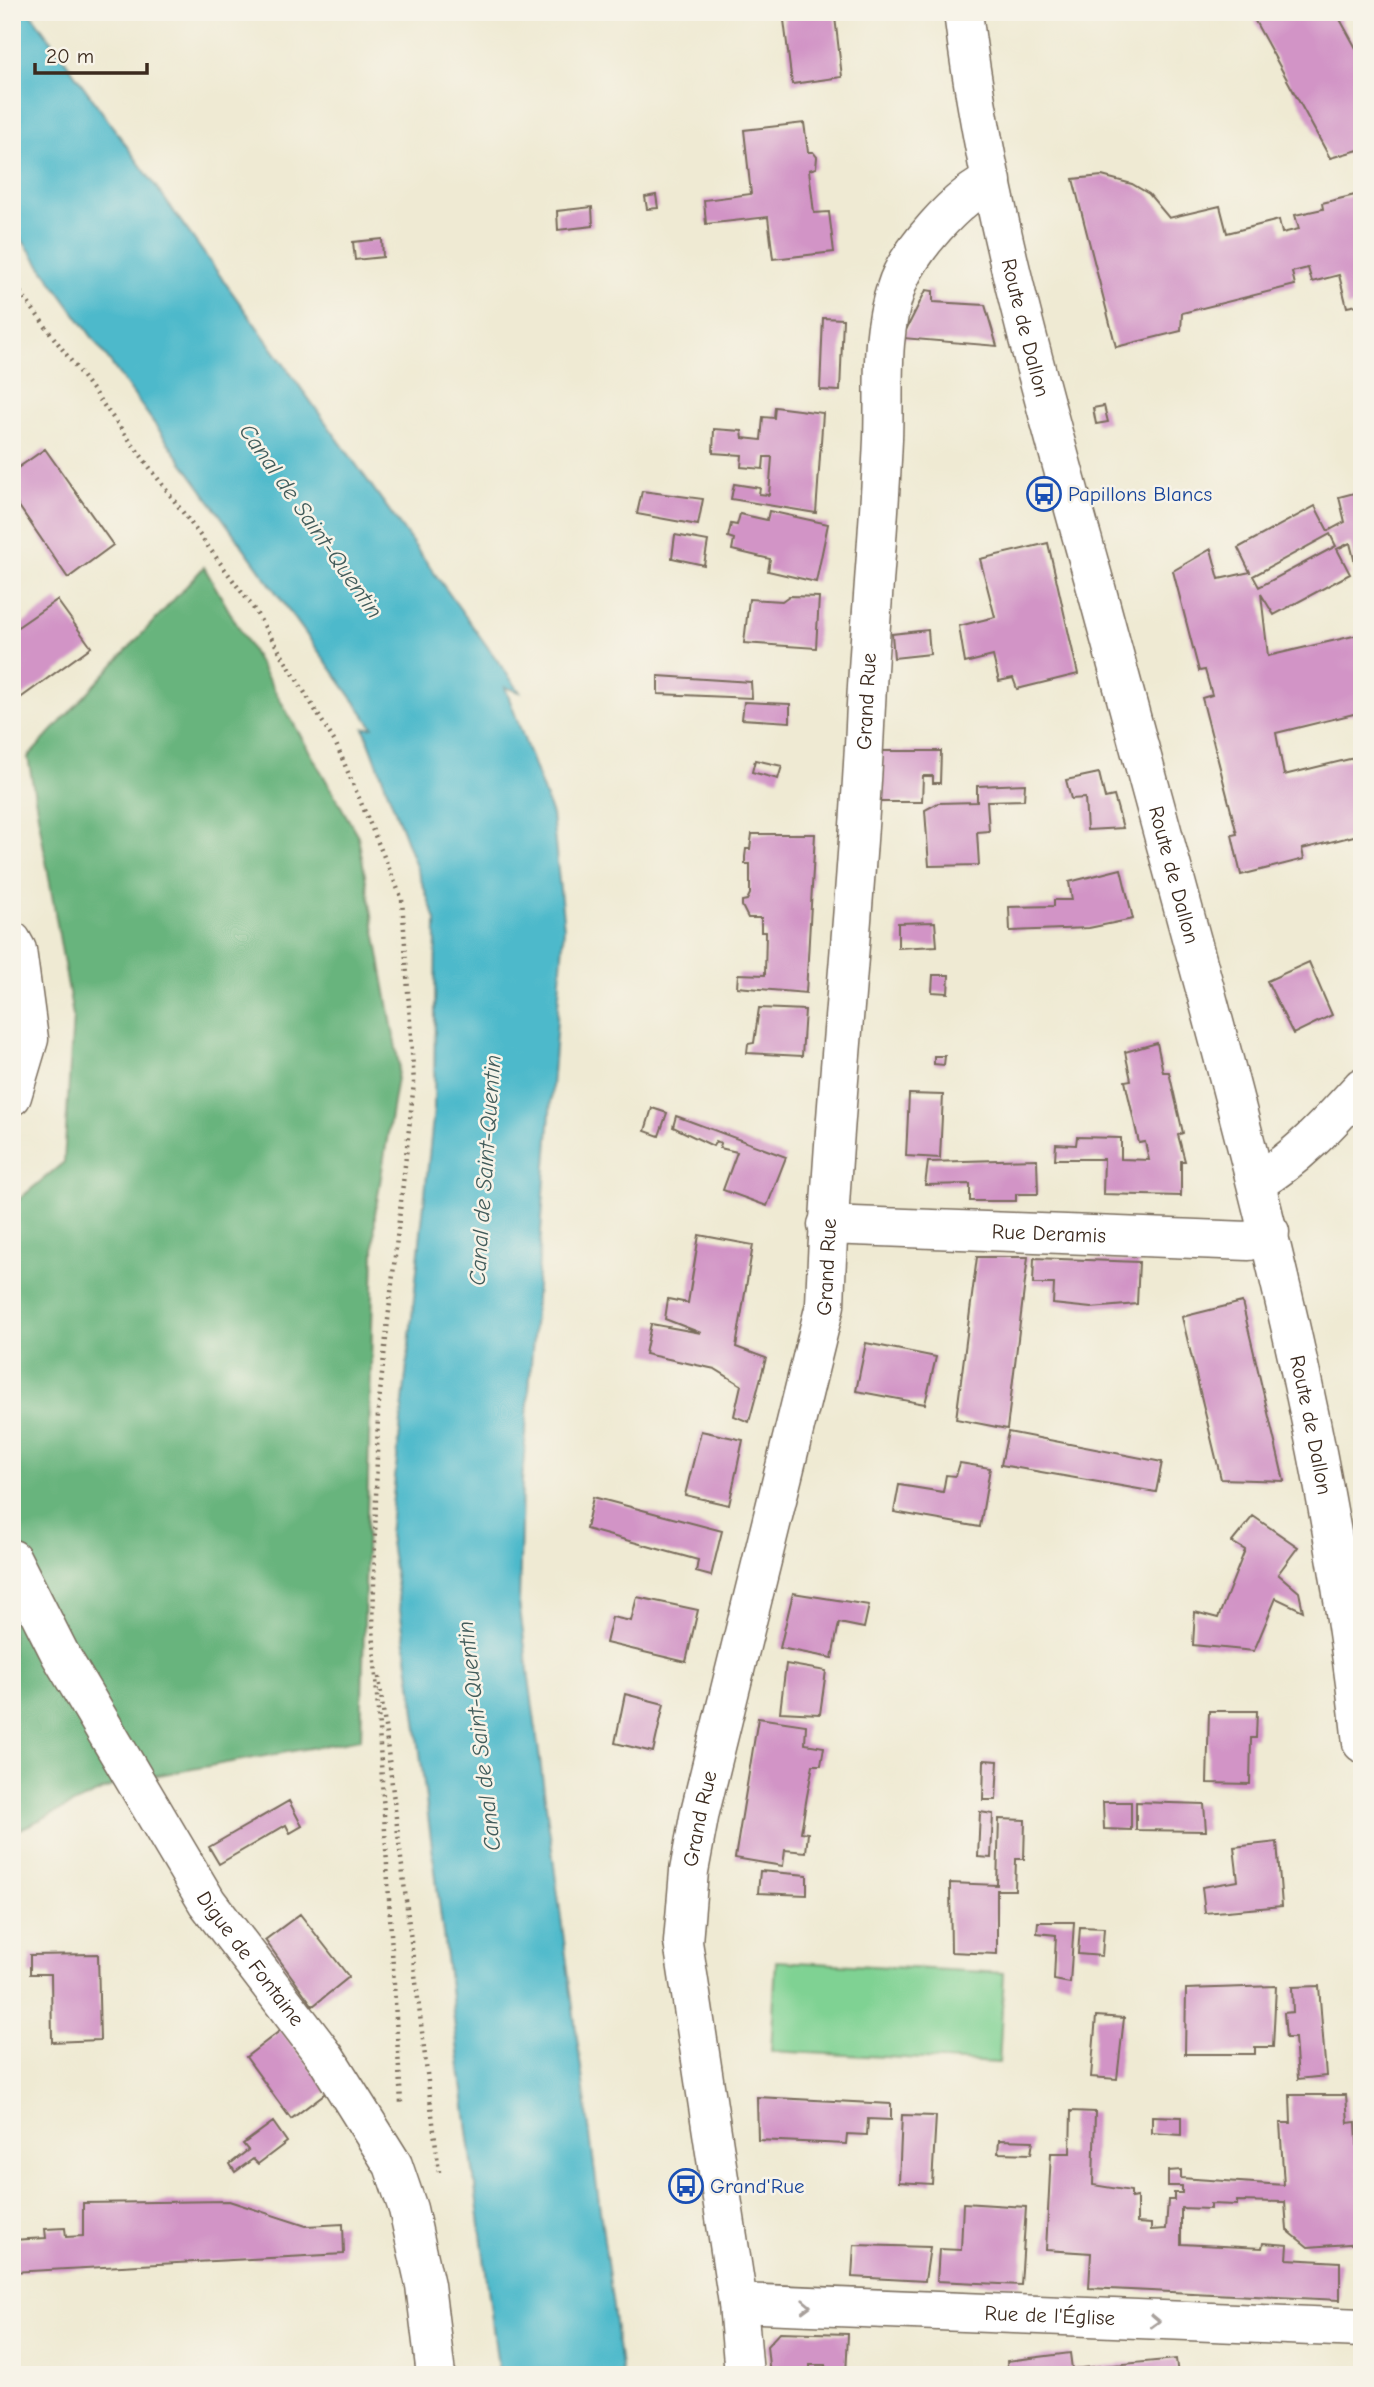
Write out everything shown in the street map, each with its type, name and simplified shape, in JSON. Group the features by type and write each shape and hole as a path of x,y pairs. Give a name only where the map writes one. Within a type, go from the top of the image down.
{"street":[{"name":"Route de Dallon","path":"963,12 969,64 992,181 1057,446 1270,1232 1313,1429 1341,1583 1362,1743"},
{"name":"Grand Rue","path":"744,2375 738,2304 683,1942 689,1871 700,1812 825,1305 827,1225 861,806 871,589 883,439 884,331 897,284 929,234 974,188 992,181"},
{"path":"12,941 17,950 29,1039 12,1096"},
{"path":"1257,1182 1277,1170 1328,1125 1362,1087"},
{"name":"Rue Deramis","path":"827,1225 1250,1241 1270,1232"},
{"name":"Digue de Fontaine","path":"12,1559 60,1654 120,1750 207,1902 326,2058 393,2165 408,2209 425,2284 436,2375"},
{"name":"Rue de l'Église","path":"738,2304 1362,2328"}],"path":[{"path":"12,281 252,606 336,744 402,899 414,1083 378,1411 373,1628 402,2117 393,2165"},
{"path":"373,1628 422,2055 439,2175"}],"green space":[{"path":"204,567 358,836 399,1065 375,1214 361,1739 120,1782 12,1833 12,1205 64,1162 73,1016 28,757"},
{"path":"776,1961 1004,1973 999,2063 771,2051"}],"water":[{"name":"Canal de Saint-Quentin","path":"12,12 30,12 520,692 505,687 552,815 564,928 522,1483 519,1603 622,2375 499,2375 413,1697 389,1535 434,1109 436,920 364,728 373,727 12,226"}],"building":[{"path":"175,12 200,12 200,14 176,17"},
{"path":"783,12 855,12 835,17 842,77 792,84"},
{"path":"1250,12 1336,12 1362,59 1362,149 1330,158"},
{"path":"804,123 808,152 813,152 817,157 816,168 809,170 814,213 829,212 834,252 773,259 768,217 706,224 704,200 751,194 744,130"},
{"path":"1102,176 1132,184 1149,194 1169,218 1220,206 1227,233 1279,220 1282,233 1299,229 1295,215 1323,209 1322,203 1355,195 1362,208 1362,304 1347,307 1339,275 1312,282 1308,268 1292,272 1295,285 1182,313 1181,331 1116,347 1073,179"},
{"path":"656,195 658,208 647,209 645,197"},
{"path":"592,207 593,226 558,230 557,211"},
{"path":"382,239 383,257 355,260 353,242"},
{"path":"926,290 933,291 933,302 985,305 997,346 902,338"},
{"path":"823,318 843,319 840,391 820,390"},
{"path":"1104,406 1108,422 1096,424 1093,408"},
{"path":"775,407 823,413 816,513 731,499 734,484 760,488 759,494 769,495 772,457 764,457 763,469 741,467 742,455 713,453 714,429 742,431 743,438 761,440 763,417 774,418"},
{"path":"45,449 113,545 68,578 12,496 12,472"},
{"path":"642,491 703,499 698,525 637,514"},
{"path":"1362,491 1362,570 1357,571 1350,543 1337,549 1350,574 1274,615 1261,594 1268,656 1362,634 1362,712 1276,733 1284,775 1362,756 1362,834 1302,849 1304,859 1241,875 1232,835 1237,834 1202,698 1212,695 1205,670 1199,671 1173,571 1211,549 1219,579 1250,572 1238,548 1315,506 1328,531 1345,522 1339,497","holes":["1330,534 1336,546 1259,587 1253,576"]},
{"path":"769,511 828,524 816,582 768,571 770,559 732,550 734,539 728,537 731,524 737,525 740,514 767,520"},
{"path":"675,535 708,541 704,565 672,558"},
{"path":"1048,543 1078,674 1017,689 1013,678 999,681 993,656 965,663 959,626 995,617 980,559"},
{"path":"789,596 819,597 816,648 744,643 749,599 782,601"},
{"path":"57,600 91,647 12,704 12,631"},
{"path":"928,630 930,654 894,658 892,634"},
{"path":"658,676 751,682 752,698 658,694"},
{"path":"744,702 790,704 790,722 742,719"},
{"path":"879,751 941,751 940,783 933,783 933,776 923,776 922,802 875,802"},
{"path":"755,760 782,766 778,779 752,772"},
{"path":"1099,773 1105,798 1114,796 1123,828 1087,830 1085,798 1071,799 1066,780"},
{"path":"1025,784 1024,800 987,801 989,831 977,832 979,865 929,866 925,810 938,803 977,802 977,786"},
{"path":"752,834 815,834 806,993 737,987 738,974 765,975 766,932 761,932 761,918 748,918 742,906 742,901 747,900 750,894 750,864 745,864 745,857 746,849 750,849"},
{"path":"1121,869 1133,919 1089,928 1010,931 1009,907 1054,906 1054,900 1072,900 1069,882"},
{"path":"935,922 937,946 898,948 898,923"},
{"path":"1309,962 1332,1015 1293,1034 1267,981"},
{"path":"933,975 949,975 948,993 932,992"},
{"path":"759,1008 805,1010 802,1056 747,1053 748,1044 754,1043"},
{"path":"1157,1043 1163,1072 1169,1072 1183,1133 1178,1135 1185,1161 1181,1161 1181,1196 1103,1194 1104,1159 1055,1159 1056,1144 1076,1145 1077,1137 1121,1138 1121,1159 1149,1160 1145,1142 1139,1143 1125,1081 1131,1080 1125,1052"},
{"path":"934,1056 945,1056 944,1065 934,1064"},
{"path":"909,1094 943,1095 940,1158 906,1156"},
{"path":"652,1108 667,1113 659,1136 645,1131"},
{"path":"676,1116 786,1157 767,1206 723,1190 737,1152 720,1148 721,1143 716,1141 713,1146 673,1127"},
{"path":"1037,1159 1038,1194 1016,1194 1016,1201 970,1201 970,1184 925,1185 928,1162"},
{"path":"699,1235 753,1245 736,1347 766,1358 749,1422 734,1416 741,1385 715,1369 645,1354 651,1324 701,1333 665,1319 668,1299 688,1303"},
{"path":"977,1257 1028,1257 1007,1429 956,1419"},
{"path":"1034,1258 1139,1262 1137,1304 1091,1308 1053,1304 1054,1284 1033,1284"},
{"path":"1242,1302 1284,1481 1221,1479 1182,1317"},
{"path":"866,1343 936,1357 925,1404 856,1391"},
{"path":"701,1431 743,1440 729,1505 685,1495"},
{"path":"1008,1432 1162,1462 1156,1492 1001,1465"},
{"path":"960,1463 990,1468 980,1527 894,1512 899,1485 943,1492 946,1475 956,1476"},
{"path":"593,1497 722,1531 711,1576 696,1572 698,1560 586,1529"},
{"path":"1253,1516 1298,1547 1278,1574 1299,1592 1303,1611 1276,1598 1254,1651 1193,1645 1195,1612 1218,1618 1245,1550 1232,1542"},
{"path":"793,1593 869,1605 864,1628 839,1623 832,1658 780,1648"},
{"path":"637,1597 698,1610 686,1662 606,1643 612,1617 631,1621"},
{"path":"786,1664 826,1671 820,1714 780,1712"},
{"path":"625,1694 664,1704 653,1752 615,1743"},
{"path":"1209,1711 1257,1711 1256,1738 1251,1738 1250,1784 1207,1783"},
{"path":"758,1718 806,1725 805,1744 824,1747 821,1765 813,1765 807,1796 801,1832 808,1833 806,1852 785,1850 783,1866 735,1858"},
{"path":"984,1760 998,1761 996,1800 983,1800"},
{"path":"289,1801 302,1826 290,1833 286,1825 219,1864 209,1847"},
{"path":"1103,1802 1131,1802 1131,1830 1104,1829"},
{"path":"1136,1802 1204,1804 1206,1831 1136,1830"},
{"path":"980,1812 993,1814 991,1858 978,1857"},
{"path":"999,1819 1025,1820 1024,1859 1016,1859 1015,1890 997,1890 997,1954 951,1952 950,1883 997,1885"},
{"path":"1277,1842 1282,1906 1205,1913 1202,1887 1238,1881 1234,1847"},
{"path":"760,1871 807,1875 807,1895 758,1893"},
{"path":"300,1914 349,1977 313,2006 265,1940"},
{"path":"1038,1922 1074,1922 1070,1983 1054,1980 1056,1935 1037,1933"},
{"path":"1080,1927 1104,1928 1102,1956 1078,1954"},
{"path":"98,1954 100,2040 52,2042 51,1974 30,1974 30,1955"},
{"path":"1276,1986 1273,2047 1255,2047 1255,2054 1185,2054 1186,1989"},
{"path":"1319,1986 1326,2076 1298,2079 1295,2038 1286,2038 1284,2013 1293,2012 1292,1987"},
{"path":"1096,2016 1124,2018 1117,2079 1091,2077"},
{"path":"281,2030 328,2091 291,2119 246,2057"},
{"path":"1290,2095 1346,2095 1348,2123 1356,2122 1362,2243 1308,2247 1287,2230 1285,2202 1237,2201 1237,2205 1210,2204 1210,2209 1181,2208 1181,2244 1262,2248 1263,2243 1288,2245 1287,2259 1340,2262 1340,2300 1089,2288 1091,2253 1046,2250 1051,2153 1070,2153 1071,2111 1095,2112 1093,2185 1131,2191 1131,2198 1137,2197 1137,2223 1151,2224 1151,2230 1166,2229 1168,2200 1174,2200 1174,2193 1182,2193 1182,2186 1168,2186 1168,2171 1181,2170 1181,2178 1284,2185 1280,2123 1291,2123"},
{"path":"757,2097 891,2104 891,2120 868,2119 867,2135 847,2134 846,2144 758,2140"},
{"path":"902,2115 936,2116 932,2184 899,2182"},
{"path":"1152,2116 1181,2117 1181,2135 1152,2133"},
{"path":"273,2122 287,2142 258,2164 253,2159 235,2172 230,2164 248,2150 243,2144"},
{"path":"999,2140 1033,2141 1031,2154 998,2153"},
{"path":"229,2201 306,2226 343,2224 344,2254 12,2272 12,2240 46,2238 45,2229 65,2228 66,2237 83,2236 83,2203"},
{"path":"963,2203 1026,2207 1021,2285 937,2281 939,2249 961,2250"},
{"path":"854,2245 930,2247 925,2281 852,2277"},
{"path":"780,2332 848,2334 846,2375 826,2375 826,2365 810,2365 810,2372 770,2375 767,2346"},
{"path":"1070,2353 1072,2369 1176,2359 1178,2375 1008,2375 1007,2361"}],"place":[{"name":"Papillons Blancs","path":"1044,494"},
{"name":"Grand'Rue","path":"686,2186"}]}
